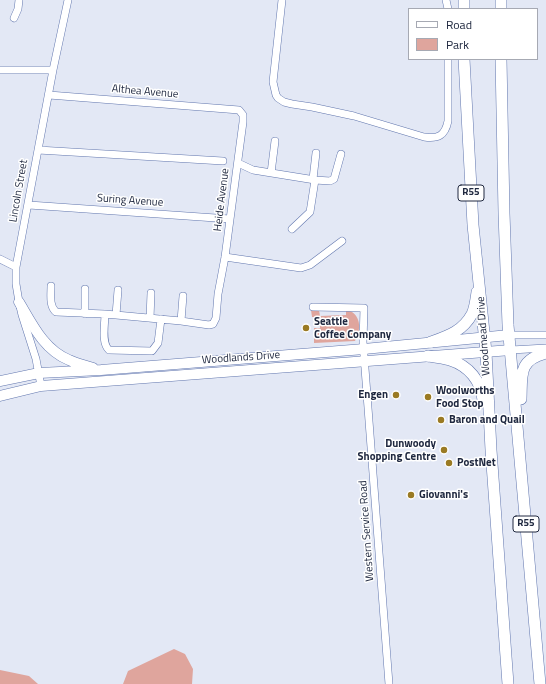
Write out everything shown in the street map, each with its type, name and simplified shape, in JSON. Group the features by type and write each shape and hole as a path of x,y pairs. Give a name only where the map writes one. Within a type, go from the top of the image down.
{"main road":[{"name":"Woodmead Drive","path":"464,60 473,225 480,281 486,352 491,450 508,684"},
{"name":"R55","path":"501,60 504,213 509,335 540,684"},
{"path":"431,342 456,332 464,326 472,313 480,281"},
{"path":"19,302 37,334 52,349 69,360 101,370"},
{"name":"Woodlands Drive","path":"0,381 39,373 101,370 364,349 509,335"},
{"name":"Woodlands Drive","path":"0,396 41,386 511,350"},
{"path":"519,437 524,369 529,360 537,355 546,353"},
{"path":"428,356 450,360 469,370 475,377 483,395 491,450"}],"street":[{"path":"14,18 18,9 19,0"},
{"name":"Lincoln Street","path":"41,386 36,359 19,302 16,284 16,267 68,0"},
{"path":"282,0 273,82 278,98 284,102 312,106 354,116 424,137 438,137 444,133 448,122 448,60"},
{"path":"0,70 54,70"},
{"name":"Althea Avenue","path":"49,96 239,110"},
{"name":"Heide Avenue","path":"181,321 209,325 213,324 216,318 218,294 225,257 243,122 243,115 239,110"},
{"path":"270,173 275,141"},
{"path":"38,150 223,162"},
{"path":"292,229 310,212 316,153"},
{"path":"238,163 253,170 314,180 330,181 335,178 341,154"},
{"name":"Suring Avenue","path":"28,206 230,219"},
{"path":"225,257 301,268 310,265 342,241"},
{"path":"0,259 16,267"},
{"path":"51,286 52,304 55,311 60,313 105,314 181,321 183,296"},
{"path":"85,289 85,314"},
{"path":"116,315 118,290"},
{"path":"150,318 151,292"},
{"name":"Western Service Road","path":"313,307 364,308 364,349 389,684"},
{"path":"105,314 105,340 106,348 109,350 149,352 153,350 158,343 161,319"},
{"path":"509,335 546,335"},
{"path":"511,350 546,348"}],"green space":[{"path":"346,309 355,314 359,322 359,331 355,341 314,343 314,328 320,328 320,317 312,317 311,310 319,310 320,316 346,315"},
{"path":"174,649 185,654 193,669 192,684 123,684 128,671"},
{"path":"0,670 29,676 38,684 0,684"}],"place":[{"name":"Seattle Coffee Company","path":"306,328"},
{"name":"Engen","path":"396,395"},
{"name":"Woolworths Food Stop","path":"428,397"},
{"name":"Baron and Quail","path":"441,420"},
{"name":"Dunwoody Shopping Centre","path":"444,450"},
{"name":"PostNet","path":"449,463"},
{"name":"Giovanni's","path":"411,495"}]}
